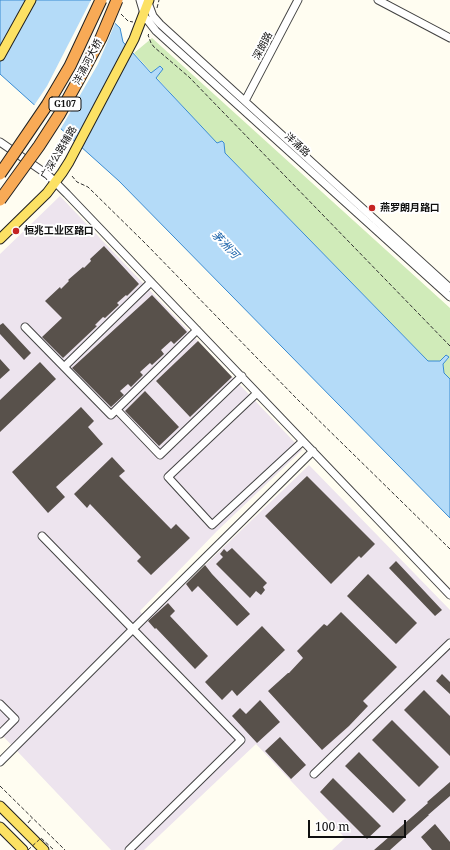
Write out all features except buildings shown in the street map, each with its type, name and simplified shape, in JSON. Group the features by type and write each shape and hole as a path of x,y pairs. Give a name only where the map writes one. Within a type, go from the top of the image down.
{"highway":[{"name":"洋涌河大桥","path":"0,174 70,66 101,0"},
{"name":"洋涌河大桥","path":"0,200 39,146 59,115 101,38 117,5"}],"main road":[{"path":"0,56 31,0"},
{"name":"广深公路辅路","path":"0,239 47,193 69,162 134,39 144,14 146,1"},
{"path":"0,806 44,850"},
{"path":"0,827 23,850"}],"street":[{"name":"深朗路","path":"245,102 298,0"},
{"path":"378,0 450,38"},
{"name":"洋涌路","path":"146,1 156,20 450,288"},
{"name":"洋涌路","path":"144,14 147,21 153,28 450,298"},
{"path":"0,142 38,168 55,182 450,595"},
{"path":"64,367 151,282"},
{"path":"25,327 111,415 198,330"},
{"path":"116,410 160,455 242,376"},
{"path":"257,393 168,477 212,525 303,441"},
{"path":"0,762 313,451"},
{"path":"42,536 241,740 128,850"},
{"path":"314,774 450,643"},
{"path":"0,704 15,719 0,734"}],"path":[{"path":"156,20 159,0"},
{"path":"117,5 128,21 135,22 140,26"},
{"path":"153,28 148,35 154,47 189,77 450,346"},
{"path":"72,176 78,182 88,187 146,244 297,399 450,549"},
{"path":"0,786 65,850"},
{"path":"27,824 32,818"},
{"path":"28,850 41,838 54,850"}],"shaded area":[{"path":"60,196 302,450 217,531 140,611 147,621 309,465 450,610 450,850 332,850 345,838 256,744 144,850 111,850 0,733 0,254"}],"green space":[{"path":"152,38 450,308 450,379 444,373 443,363 449,358 440,361 428,361 225,153 224,143 222,141 217,144 156,77 162,69 160,66 152,73 134,53"}],"water":[{"name":"茅洲河","path":"0,0 90,0 120,28 123,42 151,73 160,66 163,69 156,78 217,143 222,141 224,143 225,153 428,361 440,361 446,355 449,357 443,364 444,373 450,379 450,518 119,181 0,74"}],"pier":[{"path":"91,0 93,0 116,21 98,64 60,130 33,107 47,86"}],"place":[{"name":"燕罗朗月路口","path":"372,208"},
{"name":"恒兆工业区路口","path":"16,231"}]}
